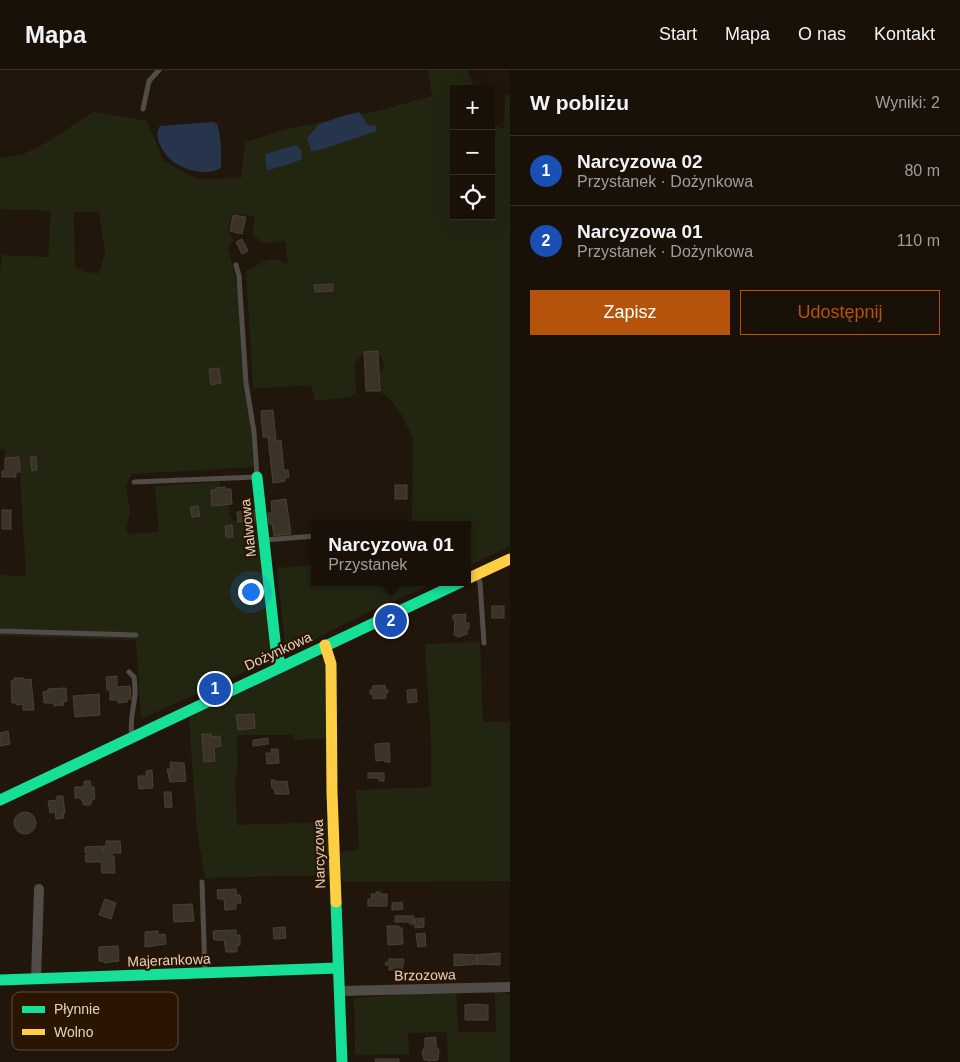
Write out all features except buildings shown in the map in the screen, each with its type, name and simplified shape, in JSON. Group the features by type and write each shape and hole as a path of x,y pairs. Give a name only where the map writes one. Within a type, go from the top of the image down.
{"street":[{"name":"Malwowa","path":"257,476 276,650 281,666"},
{"path":"472,577 510,559"},
{"name":"Dożynkowa","path":"0,800 452,586"},
{"name":"Narcyzowa","path":"325,645 331,664 332,792 342,1062"},
{"path":"36,978 39,889"},
{"name":"Majerankowa","path":"0,980 338,968"},
{"name":"Brzozowa","path":"340,991 510,987"}],"lane":[{"path":"143,109 149,81 159,70"},
{"path":"134,482 257,476 254,432 246,383 239,276 236,265"},
{"path":"264,540 311,536"},
{"path":"472,577 480,583 484,643"},
{"path":"0,631 136,635"},
{"path":"130,672 134,677 135,685 133,719 130,729 133,736"},
{"path":"202,882 205,974"}],"green space":[{"path":"428,70 467,70 473,85 450,85 450,220 495,220 495,127 504,128 505,95 510,95 510,546 471,565 471,521 412,521 413,439 404,419 393,402 380,391 378,376 385,366 378,351 364,352 355,363 356,393 350,397 315,401 311,386 253,388 246,271 267,260 276,259 288,264 285,241 268,243 260,241 253,235 254,216 232,214 228,230 234,241 228,246 243,328 253,467 131,474 126,486 130,511 126,528 129,534 159,532 155,486 220,482 221,488 211,490 212,505 229,505 232,521 258,520 272,650 268,661 141,719 136,640 0,636 0,575 26,576 19,457 5,458 5,449 0,449 0,271 2,255 48,257 51,211 0,209 0,158 22,155 46,143 93,112 147,121 164,161 196,179 241,178 245,142 287,129 382,110 432,96","holes":["74,212 99,212 105,253 99,273 85,272 75,267"]},
{"path":"311,565 311,586 427,586 367,613 291,651 285,645 277,568"},
{"path":"480,642 483,722 510,722 510,881 346,882 341,878 341,852 359,850 356,790 431,787 431,743 425,644"},
{"path":"318,656 327,661 328,738 293,740 293,735 237,735 238,773 235,776 237,825 328,822 331,875 205,878 197,830 189,721 191,716"},
{"path":"456,991 458,1032 496,1032 495,991 510,994 510,1062 448,1062 447,1032 408,1033 409,1054 355,1055 354,998"}],"water":[{"path":"359,112 369,126 375,125 377,131 320,150 311,151 307,138 318,125"},
{"path":"213,122 217,124 220,134 221,168 210,172 192,170 180,166 164,152 158,136 160,126"},
{"path":"297,145 301,150 302,159 267,171 265,154"}],"traffic: fast":[{"path":"257,477 276,650 281,666"},
{"path":"0,800 453,586"},
{"path":"336,902 342,1062"},
{"path":"0,980 338,968"}],"traffic: slow":[{"path":"471,577 510,559"},
{"path":"325,645 331,664 332,792 336,902"}],"place":[{"name":"Narcyzowa 01","path":"391,621"},
{"name":"Narcyzowa 02","path":"215,689"}]}
